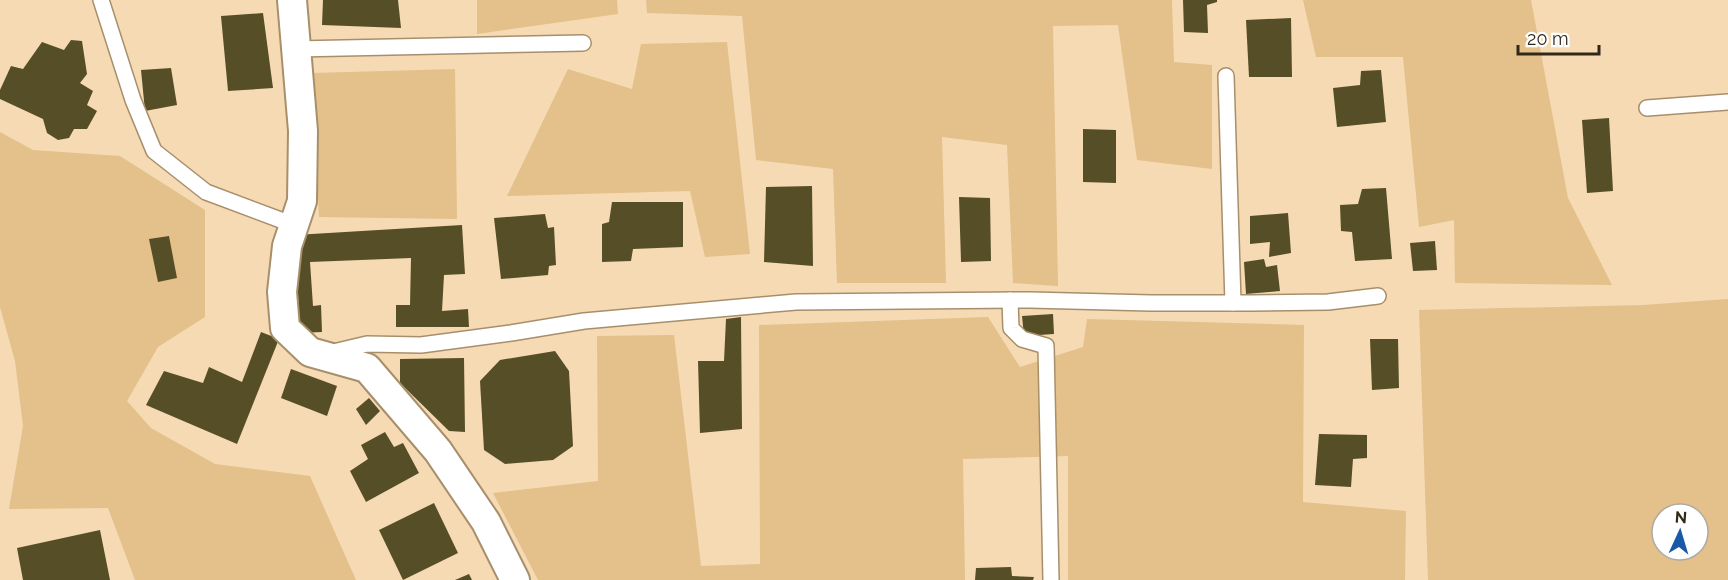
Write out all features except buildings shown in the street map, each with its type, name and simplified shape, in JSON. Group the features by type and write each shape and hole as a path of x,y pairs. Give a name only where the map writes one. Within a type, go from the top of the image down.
{"street":[{"path":"292,0 303,132 302,201 287,246 282,292 285,328 310,352 367,368 438,451 486,522 515,580"}],"lane":[{"path":"101,0 132,100 154,151 206,192 294,225"},
{"path":"296,49 584,43"},
{"path":"1226,76 1233,303"},
{"path":"1647,108 1728,102"},
{"path":"320,356 367,344 421,345 584,321 796,302 1010,300 1233,303 1328,302 1378,297"},
{"path":"1010,300 1011,328 1022,339 1046,346 1051,580"}],"shaded area":[{"path":"477,0 617,0 618,14 477,34"},
{"path":"646,0 1172,0 1174,62 1212,65 1212,169 1137,160 1118,25 1053,26 1058,286 1013,283 1007,145 942,137 946,283 837,283 833,169 756,160 742,16 647,13"},
{"path":"1303,0 1531,0 1568,198 1612,285 1455,283 1454,220 1419,227 1403,57 1316,57"},
{"path":"727,42 750,254 705,257 690,191 507,196 568,69 632,89 641,44"},
{"path":"455,69 457,219 319,217 312,73"},
{"path":"0,132 33,150 120,156 205,210 205,317 158,347 127,401 151,428 215,464 310,476 356,580 135,580 108,508 9,509 23,426 15,361 0,307"},
{"path":"1728,299 1728,580 1428,580 1419,310 1643,305"},
{"path":"988,317 1020,367 1083,347 1087,319 1304,325 1303,502 1406,511 1405,580 1068,580 1068,456 963,459 965,580 538,580 493,493 598,481 597,336 674,335 701,566 760,564 759,325"}]}
